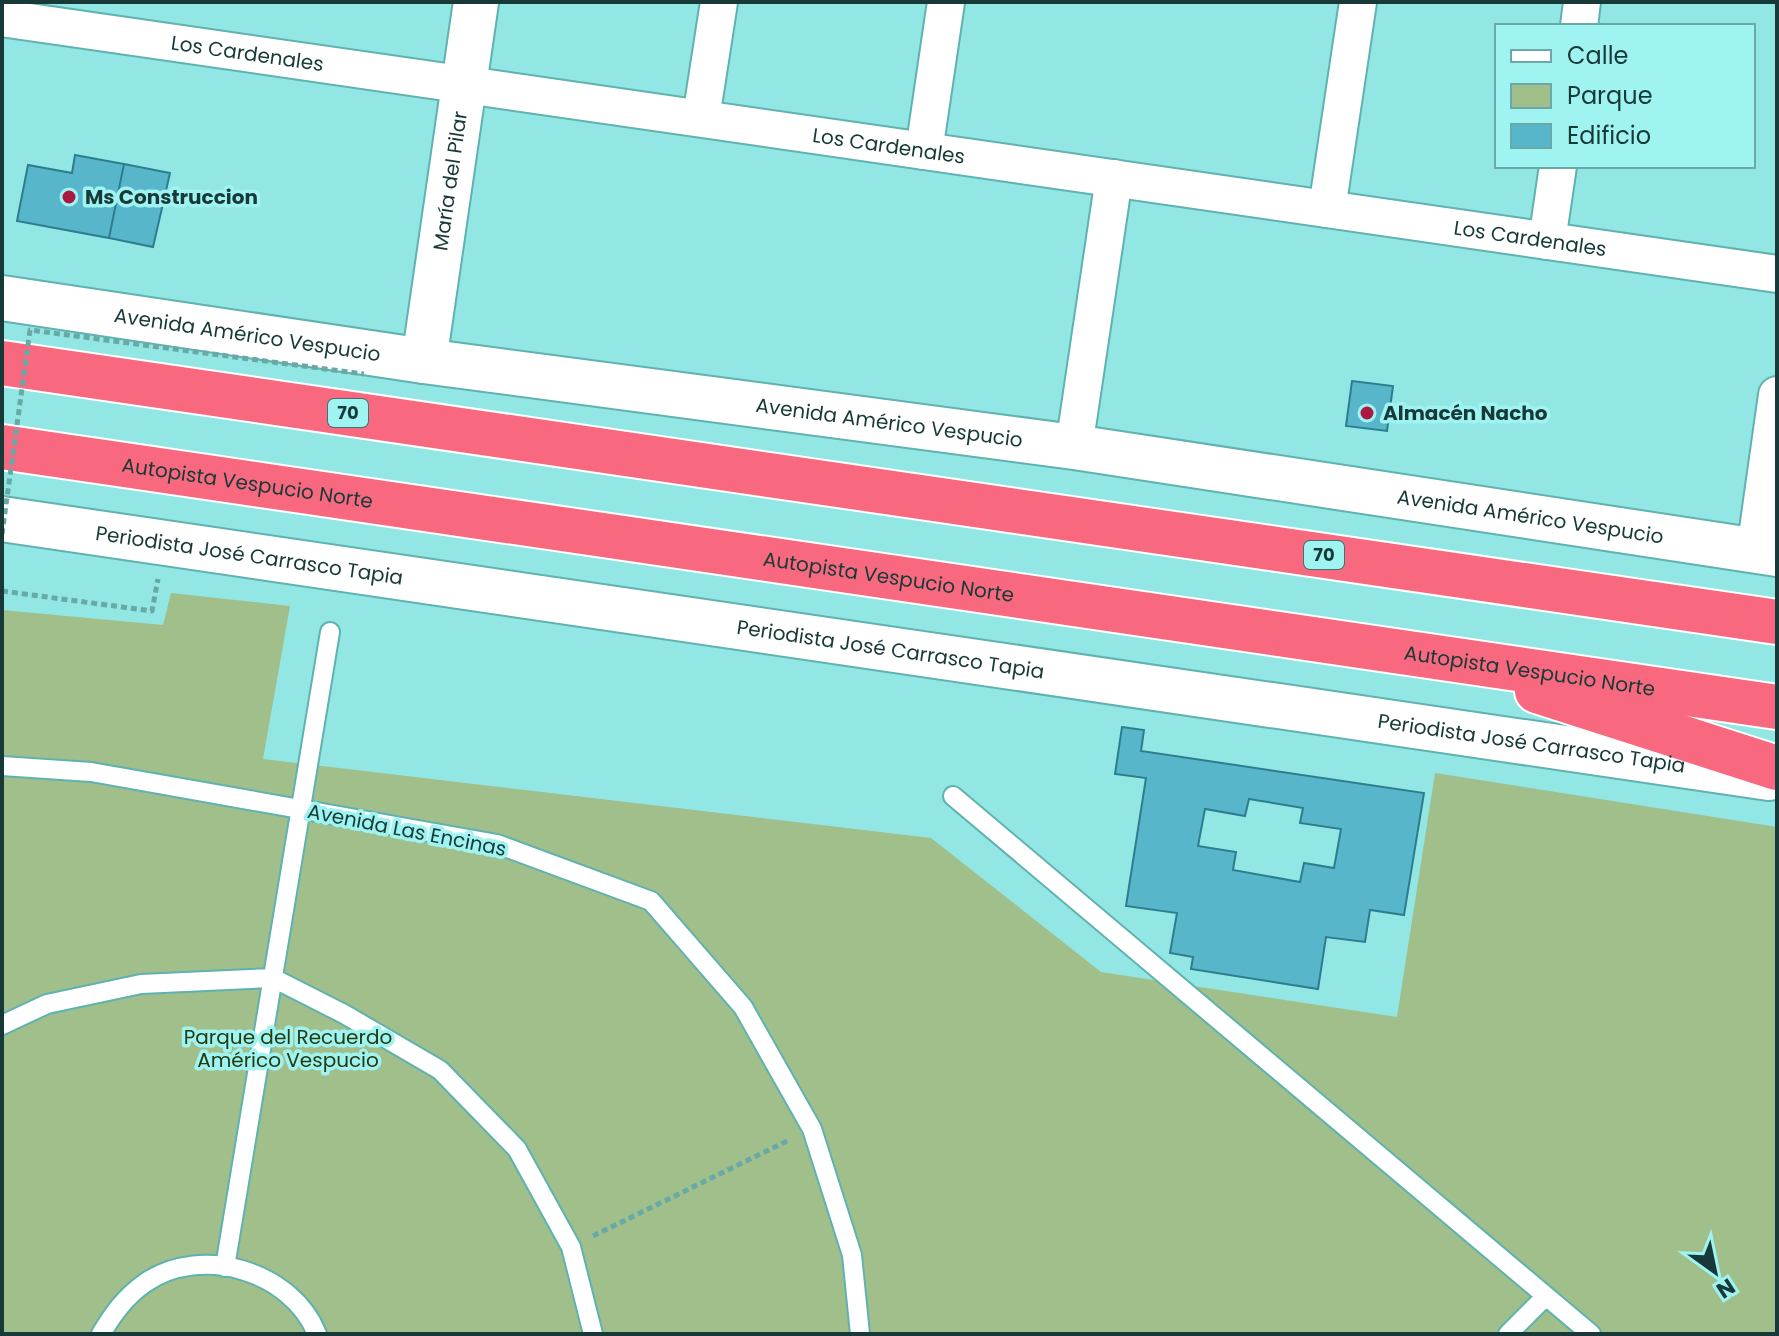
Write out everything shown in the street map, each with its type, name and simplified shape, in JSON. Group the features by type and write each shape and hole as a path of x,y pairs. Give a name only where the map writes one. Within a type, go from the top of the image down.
{"highway":[{"name":"70","path":"2,363 1777,622"},
{"name":"Autopista Vespucio Norte","path":"2,447 1777,707"},
{"path":"1432,655 1639,726 1777,768"}],"main road":[{"name":"María del Pilar","path":"424,361 476,2"},
{"name":"Avenida Américo Vespucio","path":"2,298 424,361 1074,447 1766,553"},
{"name":"Periodista José Carrasco Tapia","path":"2,519 1777,779"}],"street":[{"path":"701,118 719,2"},
{"path":"924,151 946,2"},
{"path":"1327,209 1358,2"},
{"path":"1579,24 1582,2"},
{"name":"Los Cardenales","path":"2,18 1777,274"},
{"path":"1547,241 1558,168"},
{"path":"1074,447 1114,178"},
{"path":"1766,553 1777,395"}],"lane":[{"path":"225,1267 330,632"},
{"name":"Avenida Las Encinas","path":"2,766 91,772 497,844 651,901 743,1007 812,1129 852,1255 860,1334"},
{"path":"953,796 1591,1334"},
{"path":"2,1025 47,1004 141,984 273,978 440,1070 517,1149 571,1247 593,1334"},
{"path":"101,1334 116,1308 147,1282 184,1267 225,1267 259,1275 290,1295 317,1334"},
{"path":"1508,1334 1546,1296"}],"path":[{"path":"2,534 30,330 364,374"},
{"path":"2,591 152,611"},
{"path":"571,1247 812,1129"}],"green space":[{"name":"Parque del Recuerdo Américo Vespucio","path":"171,593 290,606 263,759 931,838 1101,972 1397,1017 1435,773 1777,827 1777,1334 2,1334 2,610 163,625"}],"building":[{"name":"Ms Construccion","path":"75,155 124,164 109,238 17,221 28,165 72,173"},
{"path":"124,164 170,173 153,247 109,238"},
{"path":"1352,381 1393,386 1387,431 1346,426"},
{"path":"1122,727 1144,730 1141,751 1424,793 1404,915 1370,910 1365,942 1326,937 1318,989 1191,969 1193,957 1170,953 1177,913 1126,906 1146,778 1115,774","holes":["1249,799 1303,808 1300,823 1341,829 1334,868 1304,863 1300,882 1233,870 1236,852 1198,846 1205,809 1245,816"]}],"place":[{"name":"Ms Construccion","path":"69,197"},
{"name":"Almacén Nacho","path":"1367,413"}]}
